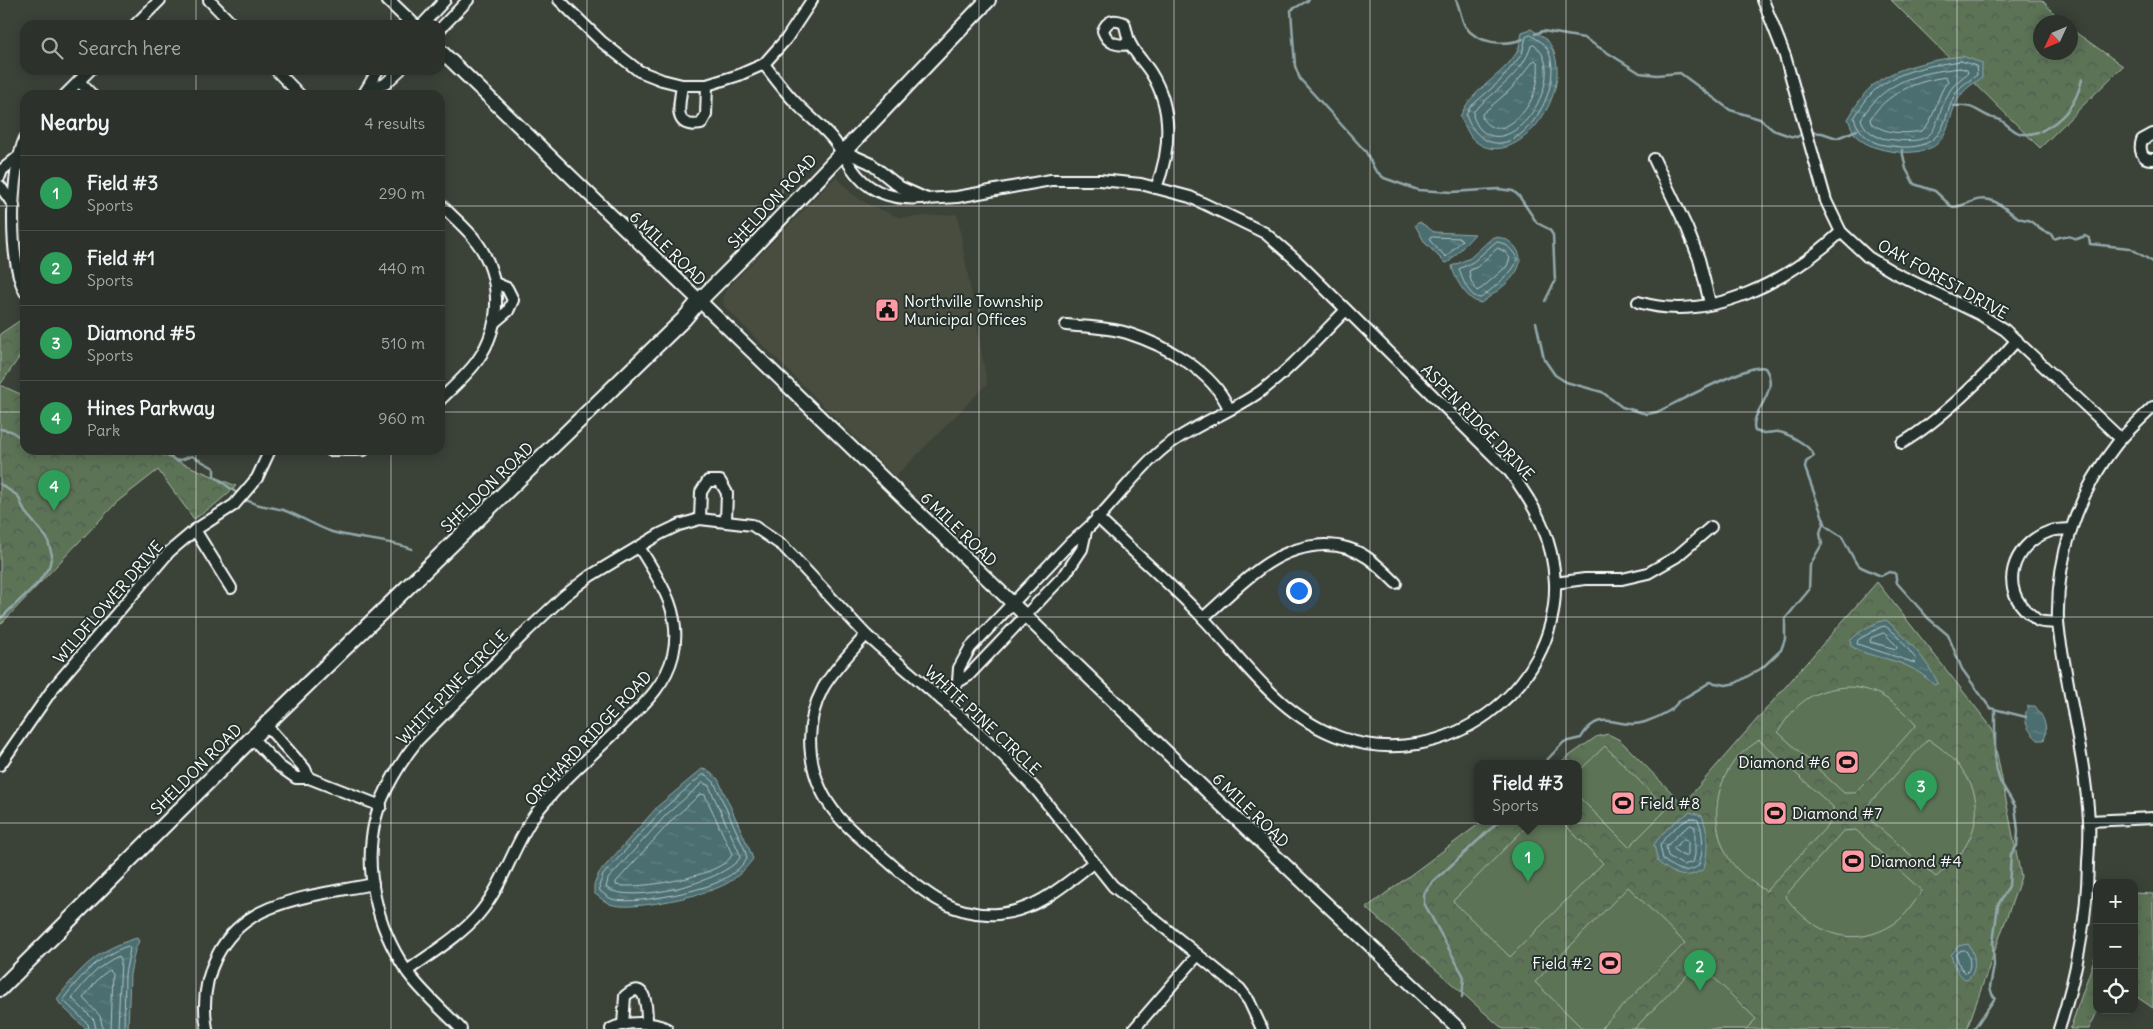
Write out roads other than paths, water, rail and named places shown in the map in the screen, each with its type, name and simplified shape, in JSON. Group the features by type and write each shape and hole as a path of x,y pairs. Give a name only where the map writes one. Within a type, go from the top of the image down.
{"main road":[{"name":"SHELDON ROAD","path":"0,989 252,738 684,319 699,301 988,0"}],"street":[{"path":"140,20 160,0"},
{"path":"209,0 228,20"},
{"path":"388,0 409,20"},
{"path":"427,20 445,0"},
{"path":"445,24 468,0"},
{"path":"559,0 602,42 639,71 682,85 707,85 739,75 764,64 787,38 812,0"},
{"name":"OAK FOREST DRIVE","path":"1763,0 1785,56 1826,201 1842,232 1868,256 1900,276 1981,314 2017,340 2121,439"},
{"path":"1130,44 1160,89 1165,109 1168,131 1167,152 1156,188"},
{"name":"6 MILE ROAD","path":"445,55 1221,804 1459,1029"},
{"path":"764,64 795,102 831,137 843,152"},
{"path":"70,90 85,75"},
{"path":"281,75 295,90"},
{"path":"366,90 374,75"},
{"path":"370,90 386,84 395,75"},
{"path":"79,81 87,90"},
{"path":"682,85 679,116 684,123 691,126 701,124 706,115 707,85"},
{"path":"2153,134 2142,140 2140,148 2143,156 2153,160"},
{"path":"20,152 13,190 16,265 20,277"},
{"name":"ASPEN RIDGE DRIVE","path":"843,152 870,163 900,187 921,198"},
{"name":"ASPEN RIDGE DRIVE","path":"843,152 857,176 883,194 905,200 957,197 1052,180 1100,180 1141,184 1190,197 1265,234 1294,259 1510,472 1532,501 1543,526 1555,583 1552,611 1543,642 1528,673 1520,684 1486,716 1442,738 1403,746 1375,746 1354,742 1330,734 1306,722 1286,707 1251,673 1204,618 1156,570 1097,517"},
{"path":"0,176 2,170 18,157"},
{"path":"1654,159 1696,251 1710,304"},
{"path":"0,186 14,206"},
{"path":"445,209 478,243 487,259 495,283 495,322 487,345 478,360 445,395"},
{"path":"1638,302 1658,308 1684,308 1710,304 1744,295 1773,283 1817,254 1842,232"},
{"path":"495,283 507,288 513,300 508,311 495,322"},
{"path":"942,700 958,682 968,676 1066,573 1082,549 1086,531 1097,517 1163,449 1204,421 1260,392 1346,310"},
{"path":"1066,325 1126,333 1168,351 1189,364 1209,382 1224,398 1228,409"},
{"path":"1902,443 1920,433 1942,414 1992,368 2017,340"},
{"path":"2059,1029 2075,977 2082,939 2088,886 2089,822 2084,779 2058,623 2061,577 2071,529 2082,500 2097,473 2121,439 2153,407"},
{"name":"WILDFLOWER DRIVE","path":"0,765 54,687 168,552 195,530 234,505 258,478 268,455"},
{"path":"700,519 701,492 708,481 720,481 727,494 726,520"},
{"name":"WHITE PINE CIRCLE","path":"461,1029 407,972 390,941 380,917 371,853 376,816 395,774 406,755 435,723 564,596 590,576 672,528 700,519 726,520 752,525 783,546 866,635 942,700 1020,772 1113,886 1240,989 1254,1010 1262,1029"},
{"path":"1555,583 1585,579 1622,579 1648,573 1676,557 1711,527"},
{"path":"2058,623 2039,622 2022,608 2012,590 2012,573 2018,556 2030,543 2048,531 2071,529"},
{"path":"195,530 231,588"},
{"name":"WHITE PINE CIRCLE","path":"958,682 958,668 970,648 1071,542 1086,531"},
{"path":"1204,618 1275,557 1306,546 1336,545 1353,550 1367,557 1396,583"},
{"name":"ORCHARD RIDGE ROAD","path":"407,972 478,916 498,886 523,834 535,814 550,796 649,699 665,677 673,656 676,633 674,612 666,592 639,547"},
{"path":"866,635 836,670 824,688 813,714 811,725 810,751 813,766 826,798 839,817 927,895 950,907 968,912 997,914 1013,912 1034,905 1054,893 1093,863"},
{"path":"266,725 305,769 309,778"},
{"path":"252,738 279,766 296,778 309,778 381,806"},
{"path":"2089,822 2153,818"},
{"path":"207,1029 205,1000 208,976 219,950 235,930 255,914 284,903 374,884"},
{"path":"1134,1029 1198,955"},
{"path":"623,1025 625,996 636,990 643,993 646,1000 647,1024"},
{"path":"611,1029 623,1025 647,1024 667,1029"}],"water":[{"path":"1531,29 1549,43 1557,65 1555,87 1548,107 1536,126 1521,140 1504,148 1487,147 1471,137 1460,117 1471,99 1511,61 1518,50 1522,32"},
{"path":"1962,56 1982,63 1982,78 1961,95 1946,132 1938,143 1921,151 1897,152 1873,147 1856,136 1848,119 1864,94 1880,80 1902,69"},
{"path":"1420,222 1434,232 1475,234 1449,262 1445,263 1425,243 1415,225"},
{"path":"1493,237 1506,240 1514,245 1520,256 1520,264 1516,272 1503,286 1481,303 1466,294 1455,277 1452,266 1470,258"},
{"path":"1886,620 1915,649 1938,683 1934,685 1919,672 1905,665 1869,654 1851,646 1850,641 1862,631 1871,625"},
{"path":"2028,706 2035,706 2043,718 2046,731 2044,740 2038,740 2028,729 2025,716"},
{"path":"702,769 707,770 718,779 753,859 733,880 723,886 664,902 619,906 608,903 594,893 594,885 599,873 658,806"},
{"path":"1690,812 1702,816 1706,829 1707,849 1704,869 1691,875 1680,875 1658,862 1654,845 1666,830"},
{"path":"137,938 139,941 130,974 128,1029 86,1029 57,999 91,961 123,942"},
{"path":"1968,944 1973,953 1975,963 1973,972 1967,980 1958,973 1951,955 1958,946"}],"waterway":[{"path":"1309,0 1291,10 1295,66 1300,79 1366,152 1375,170 1384,178 1418,190 1452,192 1499,189 1513,191 1519,196 1537,223 1549,229 1553,235 1555,281 1545,301"},
{"path":"1456,0 1465,26 1477,37 1500,43 1523,39"},
{"path":"1535,34 1543,31 1584,38 1640,73 1657,75 1680,73 1730,110 1760,119 1773,130 1790,136 1797,137 1803,133"},
{"path":"2041,131 2056,122 2068,110 2077,96 2082,79"},
{"path":"1953,106 1973,108 1990,117 2001,120 2018,133 2032,134 2038,132"},
{"path":"1808,132 1822,133 1837,138 1857,130"},
{"path":"1902,150 1906,169 1914,184 1935,191 1952,207 1980,199 1990,200 1998,203 2019,218 2029,220 2041,230 2050,233 2054,239 2066,236 2077,239 2085,236 2089,238 2090,244 2130,248 2153,262"},
{"path":"1536,322 1544,359 1555,375 1566,382 1602,392 1622,407 1647,414 1657,412 1745,371 1765,368 1770,385 1756,417 1755,431 1762,433 1778,432 1790,436 1803,443 1812,452 1814,456 1806,462 1805,468 1826,526 1842,537 1856,563 1861,567 1881,576 1889,572 1895,573 1897,583 1928,618 1948,635 1962,669 1990,708 2026,717"},
{"path":"0,429 11,431 20,437"},
{"path":"167,455 177,461 192,456 214,468 214,476 238,494"},
{"path":"0,484 18,496 25,512 47,538 52,555 49,567 38,583 0,619"},
{"path":"243,498 247,501 283,510 332,532 392,543 412,549"},
{"path":"1547,760 1564,742 1581,738 1588,728 1595,723 1602,721 1626,724 1645,722 1669,711 1679,701 1710,682 1726,685 1736,683 1762,668 1781,650 1785,639 1785,619 1809,590 1810,565 1822,544 1820,533 1824,520"},
{"path":"1974,1029 1995,998 1990,987 1994,966 1993,943 1998,905 2009,886 2011,854 2017,846 2018,831 2015,806 2000,781 1995,765 1995,710"},
{"path":"1462,997 1464,977 1424,903 1424,894 1431,884 1495,825"}],"place":[{"name":"Northville Township Municipal Offices","path":"887,310"},
{"name":"Hines Parkway","path":"54,511"},
{"name":"Diamond #6","path":"1847,762"},
{"name":"Field #8","path":"1623,803"},
{"name":"Diamond #5","path":"1921,811"},
{"name":"Diamond #7","path":"1775,813"},
{"name":"Diamond #4","path":"1853,861"},
{"name":"Field #3","path":"1528,882"},
{"name":"Field #2","path":"1610,963"},
{"name":"Field #1","path":"1700,991"}]}
